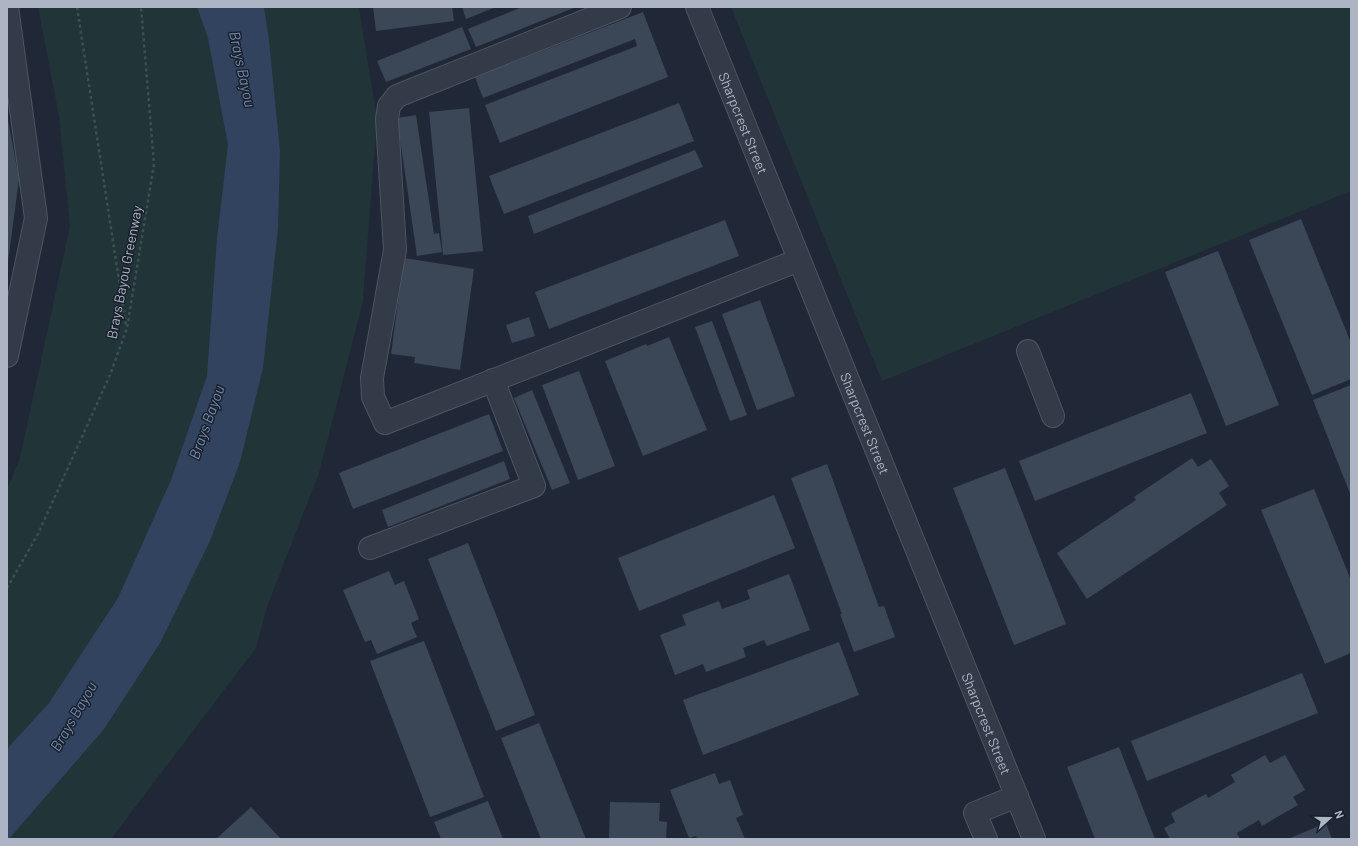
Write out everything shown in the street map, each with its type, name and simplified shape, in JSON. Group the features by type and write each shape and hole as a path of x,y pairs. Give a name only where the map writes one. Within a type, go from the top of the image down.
{"street":[{"path":"7,7 36,218 7,356"},
{"path":"620,7 397,96 389,106 387,119 395,250 372,378 374,397 385,423 799,260"},
{"name":"Sharpcrest Street","path":"697,7 1034,839"},
{"path":"1028,351 1053,416"},
{"path":"370,548 534,486 493,380"},
{"path":"986,839 975,813 1017,796"}],"path":[{"path":"77,7 127,328"},
{"name":"Brays Bayou Greenway","path":"7,588 38,534 110,375 127,328 154,164 141,7"}],"green space":[{"path":"38,7 359,7 377,119 363,301 319,473 267,607 256,648 111,839 7,839 7,489 20,458 70,226 59,116"},
{"path":"731,7 1351,7 1351,191 882,381"}],"water":[{"name":"Brays Bayou","path":"197,7 264,7 269,41 280,151 278,228 263,368 240,462 210,541 160,643 104,729 9,839 7,839 7,749 49,703 118,598 171,480 207,376 217,238 228,145 208,38"}],"building":[{"path":"373,7 452,7 454,21 376,31"},
{"path":"462,7 496,7 466,19"},
{"path":"522,7 576,7 476,47 468,29"},
{"path":"643,12 668,77 500,143 485,105 637,46 635,39 483,98 475,77"},
{"path":"462,27 471,49 386,82 377,61"},
{"path":"679,103 694,141 504,214 489,176"},
{"path":"469,108 483,251 443,255 429,112"},
{"path":"7,114 19,179 8,262 7,262"},
{"path":"416,115 434,234 439,233 442,252 417,256 397,118"},
{"path":"695,150 703,167 534,234 528,216"},
{"path":"1301,219 1351,343 1351,379 1312,395 1249,240"},
{"path":"725,220 739,256 549,329 535,292"},
{"path":"1218,251 1279,405 1226,426 1165,272"},
{"path":"404,258 474,269 460,370 414,363 415,357 391,354"},
{"path":"760,300 795,396 757,410 722,314"},
{"path":"529,317 535,336 512,343 506,325"},
{"path":"712,321 747,415 730,421 695,327"},
{"path":"669,337 707,430 643,456 605,361 646,344 647,346"},
{"path":"579,371 615,466 578,480 542,385"},
{"path":"1351,385 1351,496 1313,400"},
{"path":"532,390 570,483 552,490 514,398"},
{"path":"1191,393 1207,433 1035,501 1019,461"},
{"path":"489,414 503,451 353,509 339,473"},
{"path":"1192,458 1198,467 1211,459 1229,486 1219,493 1227,505 1087,599 1057,553 1136,500 1134,497"},
{"path":"504,461 510,479 388,527 382,510"},
{"path":"827,464 879,607 884,606 895,637 854,652 840,614 842,614 791,478"},
{"path":"1005,468 1066,624 1014,645 953,488"},
{"path":"1314,489 1351,580 1351,653 1325,664 1261,510"},
{"path":"774,495 795,548 639,611 618,558"},
{"path":"468,543 535,715 496,731 428,559"},
{"path":"389,571 395,585 404,581 419,619 411,623 417,637 377,654 371,640 365,642 343,590"},
{"path":"789,574 810,630 767,646 764,640 743,648 746,657 706,672 703,664 675,675 660,635 686,625 682,615 719,601 722,609 750,599 747,590"},
{"path":"424,641 484,797 430,817 370,661"},
{"path":"839,642 859,695 703,755 683,700"},
{"path":"1302,673 1318,713 1147,781 1131,741"},
{"path":"539,723 586,839 541,839 501,738"},
{"path":"1119,747 1155,839 1095,839 1067,767"},
{"path":"1265,755 1270,763 1285,755 1305,790 1293,797 1298,805 1262,826 1259,820 1237,833 1240,839 1170,839 1164,828 1175,822 1171,813 1206,794 1208,798 1235,782 1231,775"},
{"path":"715,773 719,784 730,780 743,815 736,818 745,839 697,839 696,836 689,838 670,790"},
{"path":"488,801 503,839 441,839 434,822"},
{"path":"610,802 660,803 659,821 667,822 666,839 609,839"},
{"path":"251,807 281,839 216,839"},
{"path":"1326,823 1332,839 1288,839"}]}
